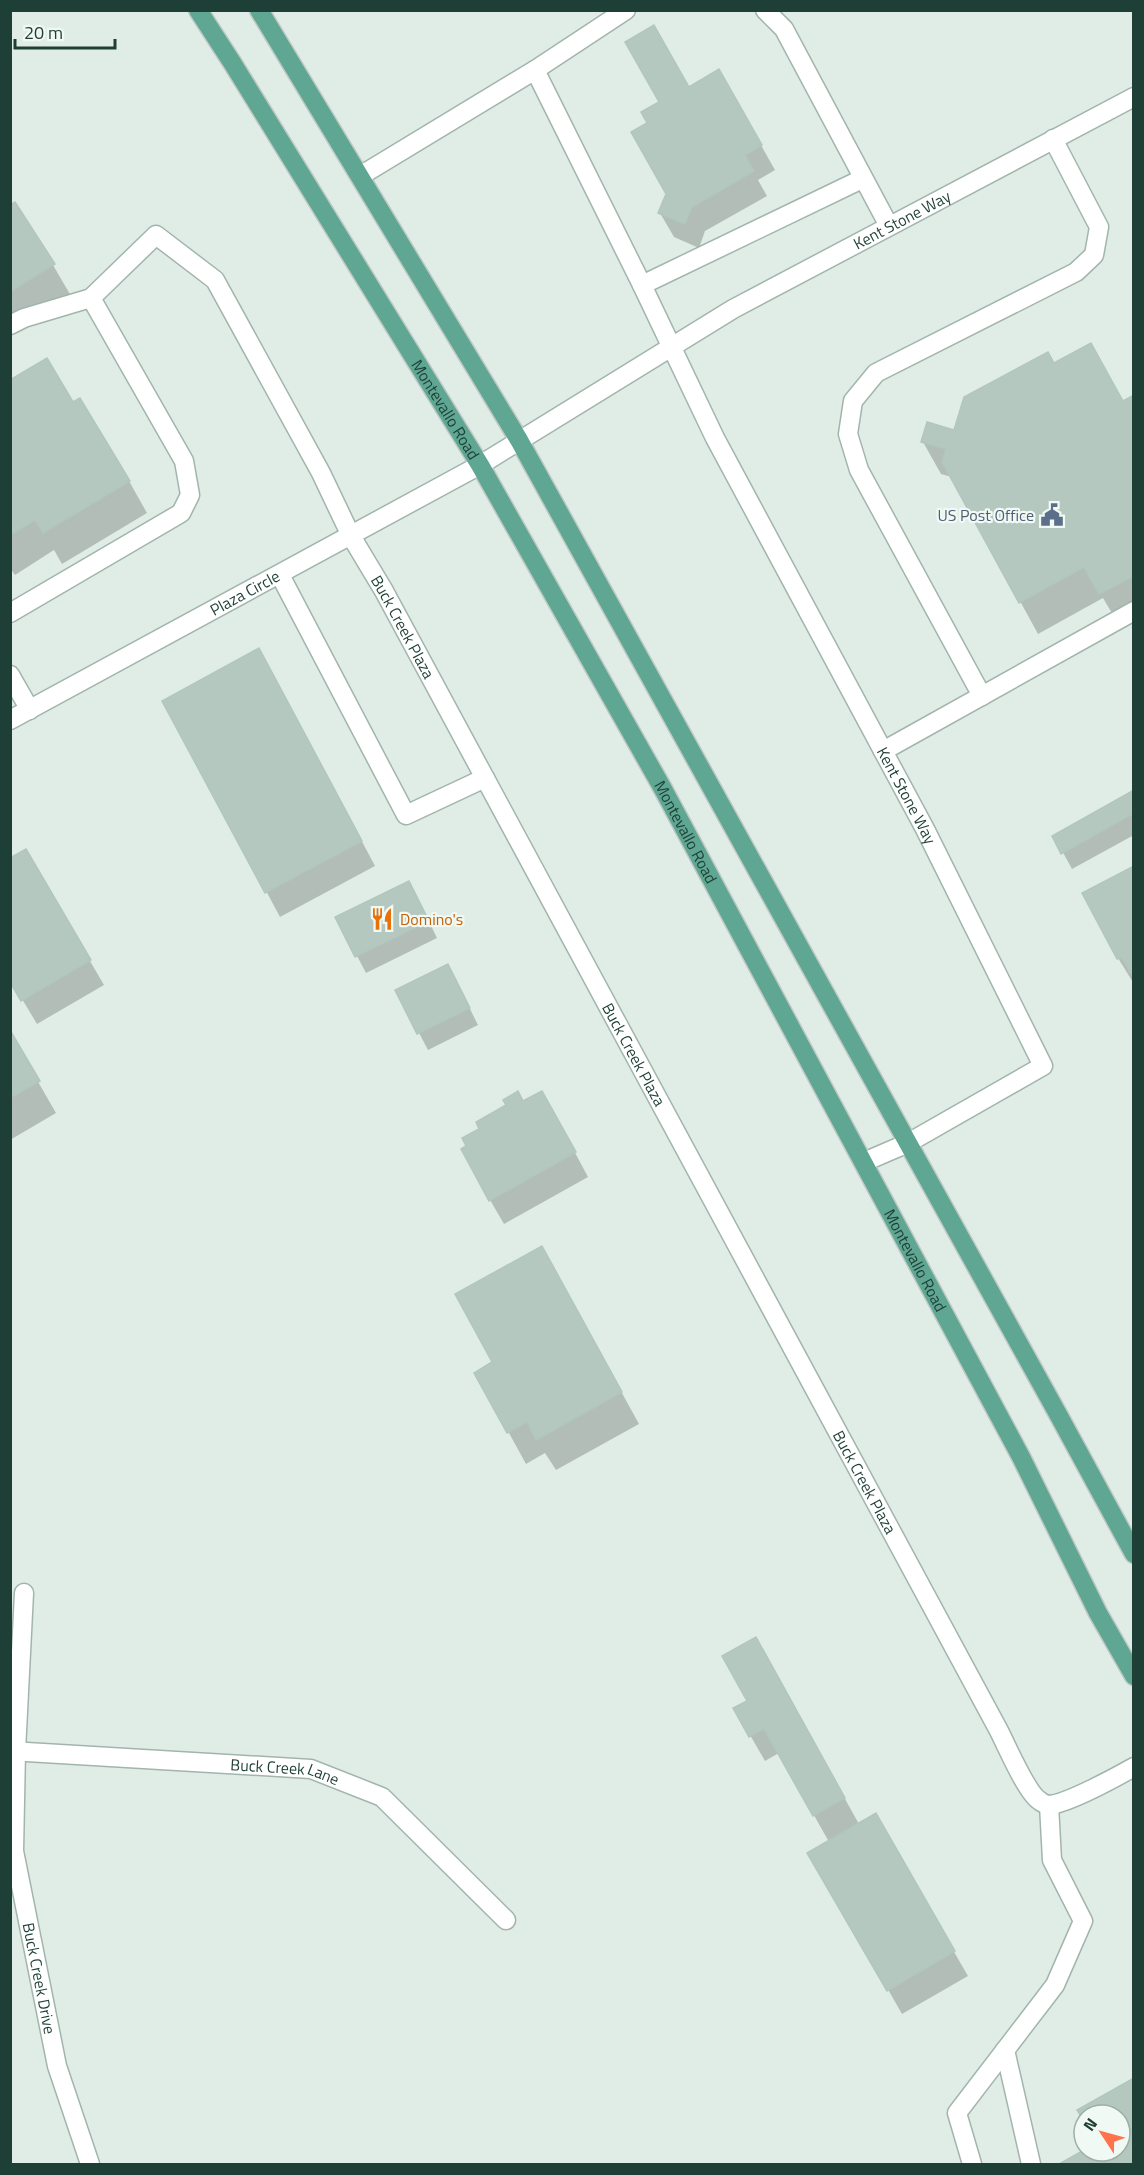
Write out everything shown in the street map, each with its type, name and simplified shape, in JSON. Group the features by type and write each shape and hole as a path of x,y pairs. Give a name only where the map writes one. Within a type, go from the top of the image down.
{"main road":[{"name":"Montevallo Road","path":"198,10 480,465 663,789 1022,1457 1098,1613 1134,1676"},
{"path":"259,10 519,440 1134,1554"}],"street":[{"path":"360,176 535,70 626,10"},
{"path":"765,10 784,29 889,226"},
{"path":"535,70 672,346"},
{"name":"Kent Stone Way","path":"480,465 733,309 1134,97"},
{"path":"982,696 859,470 848,434 853,401 876,373 1076,272 1094,255 1099,227 1053,139"},
{"path":"642,285 862,179"},
{"name":"Buck Creek Plaza","path":"91,298 156,235 215,280 321,473 351,536 384,591 976,1687 1026,1785 1038,1801 1049,1805"},
{"path":"10,326 24,318 91,298 184,461 190,495 181,513 10,613"},
{"name":"Kent Stone Way","path":"672,346 715,438 930,840 1043,1066 908,1143 864,1162"},
{"name":"Plaza Circle","path":"10,720 480,465"},
{"path":"280,575 406,815 485,778"},
{"path":"883,751 1134,611"},
{"path":"10,675 30,710"},
{"name":"Buck Creek Drive","path":"24,1593 13,1751 14,1851 57,2066 90,2164"},
{"name":"Buck Creek Lane","path":"13,1751 311,1769 382,1797 506,1920"},
{"path":"972,2164 957,2114 1055,1986 1083,1921 1052,1860 1049,1805 1065,1800 1134,1767"},
{"path":"1005,2050 1031,2164"}],"building":[{"path":"654,25 689,87 719,69 762,145 745,155 754,171 692,207 685,224 658,213 666,194 631,132 647,123 641,112 659,102 625,42"},
{"path":"15,202 55,264 10,292 10,205"},
{"name":"US Post Office","path":"1091,343 1123,401 1134,395 1134,576 1099,594 1084,567 1019,603 942,462 946,449 921,442 927,422 954,430 964,397 1048,352 1054,363"},
{"path":"47,358 73,402 80,398 130,481 43,533 35,520 10,535 10,380"},
{"path":"259,648 362,841 265,893 162,701"},
{"path":"1134,790 1134,813 1061,854 1052,836"},
{"path":"26,849 91,960 21,1001 10,982 10,858"},
{"path":"1134,866 1134,972 1131,973 1122,958 1117,959 1082,893"},
{"name":"Domino's","path":"409,881 429,921 355,957 335,917"},
{"path":"448,964 470,1008 417,1034 395,990"},
{"path":"10,1030 40,1081 10,1098"},
{"path":"518,1091 523,1101 542,1091 576,1152 489,1201 461,1149 466,1146 462,1138 479,1129 476,1122 506,1105 503,1100"},
{"path":"542,1246 622,1392 536,1440 527,1422 507,1433 474,1373 492,1362 455,1294"},
{"path":"756,1637 845,1798 813,1816 764,1729 749,1737 733,1708 747,1701 722,1656"},
{"path":"876,1813 955,1951 887,1991 807,1853"},
{"path":"1134,2078 1134,2164 1059,2164 1072,2157 1072,2163 1132,2163 1132,2103 1089,2103"}],"place":[{"name":"US Post Office","path":"1052,515"},
{"name":"Domino's","path":"382,919"}]}
